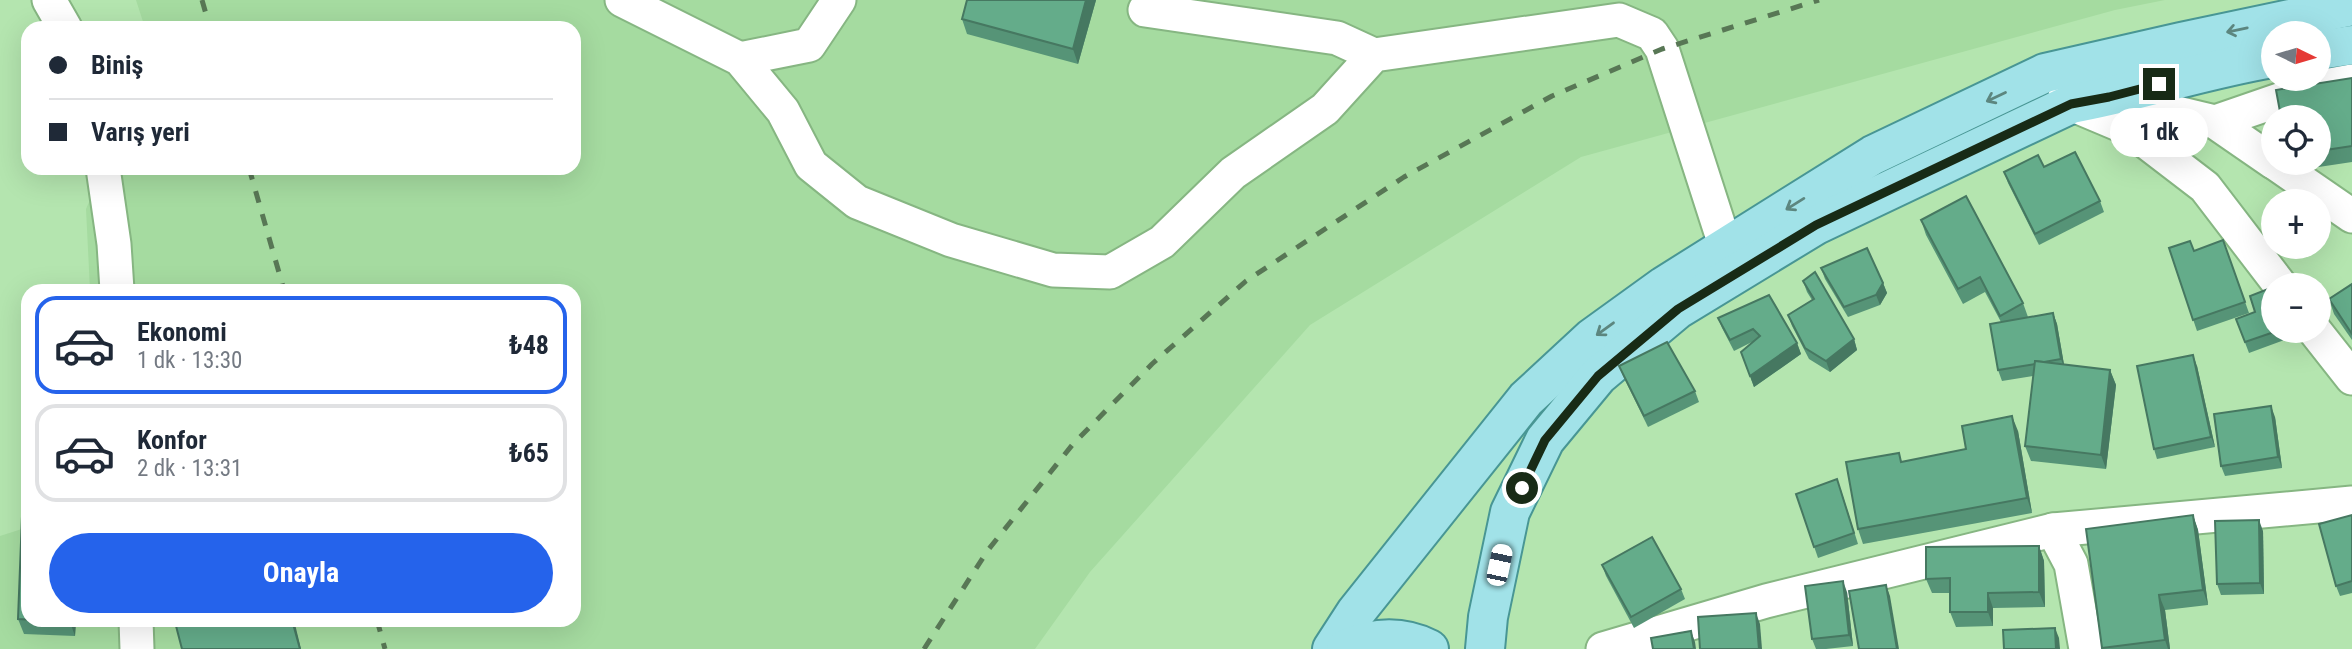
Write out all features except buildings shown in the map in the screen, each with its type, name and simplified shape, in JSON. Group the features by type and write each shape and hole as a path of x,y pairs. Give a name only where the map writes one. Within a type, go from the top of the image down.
{"main road":[{"path":"1332,649 1356,612 1526,399 1592,338 1664,286 1873,155 2045,74 2352,6"},
{"path":"2331,48 2352,45"},
{"path":"1485,649 1488,617 1510,512 1545,440 1598,376 1678,309 1816,225 2071,104 2261,60"},
{"path":"1346,649 1364,641 1391,638 1417,643 1429,649"}],"street":[{"path":"49,0 61,21"},
{"path":"622,0 740,59 783,111 811,165 857,202 951,240 1053,270 1110,272 1162,242 1233,173 1325,109 1374,55"},
{"path":"740,59 809,45 839,0"},
{"path":"1145,9 1336,38 1374,55 1619,20 1652,34 1662,49 1726,248"},
{"path":"2045,74 2109,97 2215,121 2261,153"},
{"path":"2045,74 2071,104 2128,128 2205,187 2271,273"},
{"path":"2215,121 2314,88 2352,81"},
{"path":"104,175 117,284"},
{"path":"2293,175 2352,216"},
{"path":"2324,343 2352,379"},
{"path":"1602,649 1766,601 2053,530 2352,503"},
{"path":"2053,530 2071,564 2086,649"},
{"path":"135,627 137,649"}],"shaded area":[{"path":"136,0 2165,0 2115,10 1581,157 1310,325 1090,572 1035,649 0,649 0,536 21,529 21,627 581,627 581,284 90,284 86,209 101,175 581,175 581,21 143,21"}],"railway":[{"path":"202,0 208,21"},
{"path":"924,649 988,550 1073,444 1152,364 1246,281 1404,177 1552,96 1662,49 1819,0"},
{"path":"251,175 282,284"},
{"path":"379,627 385,649"}],"route":[{"path":"1522,488 1545,440 1598,376 1678,309 1816,225 2071,104 2159,84"}]}
